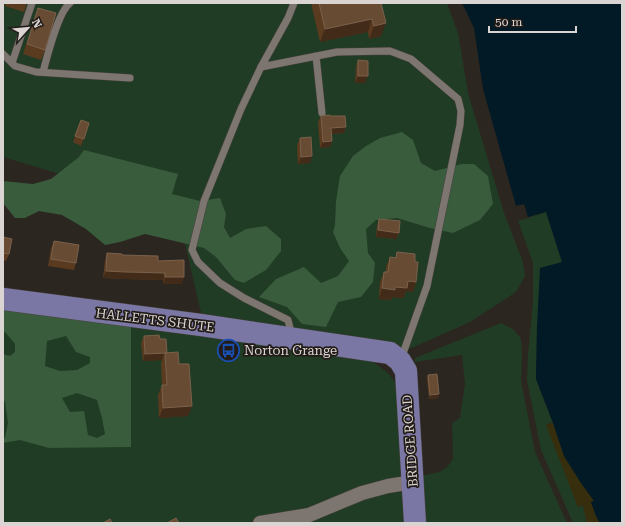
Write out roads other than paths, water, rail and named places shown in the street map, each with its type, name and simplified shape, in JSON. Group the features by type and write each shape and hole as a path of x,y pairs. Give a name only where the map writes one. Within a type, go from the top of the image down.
{"main road":[{"name":"HALLETTS SHUTE","path":"3,299 201,325 390,353 400,361"},
{"name":"BRIDGE ROAD","path":"400,361 406,371 416,523"}],"street":[{"path":"260,523 309,515 362,494 388,486 413,482"}],"lane":[{"path":"12,63 32,3"},
{"path":"42,72 58,22 67,5 70,3"},
{"path":"292,339 288,320 244,298 220,283 198,262 192,250 206,195 241,109 261,67 288,18 294,3"},
{"path":"261,67 337,52 390,51 411,59 458,99 461,111 460,125 427,286 400,361"},
{"path":"3,54 15,66 36,72 130,78"},
{"path":"316,56 322,113"}],"water":[{"path":"462,3 622,3 622,523 600,523 591,502 594,501 564,456 536,379 540,268 562,262 546,212 528,217 524,204 516,206 483,89 474,28"}],"place":[{"name":"Norton Grange","path":"229,350"}]}
